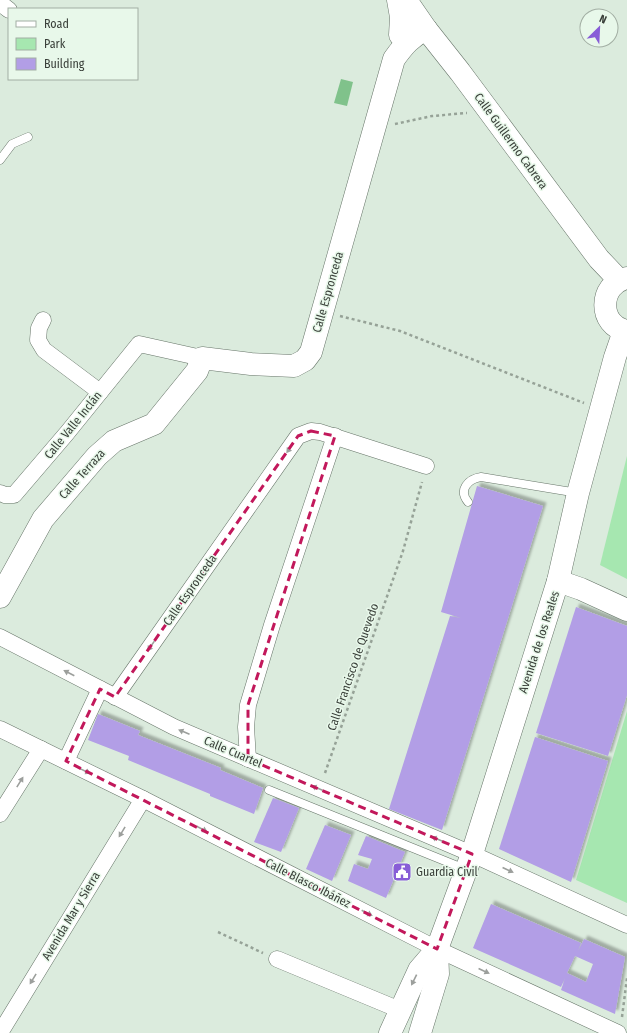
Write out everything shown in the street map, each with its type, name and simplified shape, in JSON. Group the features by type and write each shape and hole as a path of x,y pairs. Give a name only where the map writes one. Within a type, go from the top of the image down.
{"street":[{"path":"398,0 401,17 400,35"},
{"path":"0,3 8,9"},
{"path":"400,35 416,14"},
{"path":"394,59 405,44 417,34 416,14"},
{"name":"Calle Guillermo Cabrera","path":"416,14 598,259 623,279"},
{"name":"Calle Espronceda","path":"139,344 202,358 251,364 294,366 305,360 311,352 394,59 393,55 395,45 400,35"},
{"path":"394,59 407,50 443,50"},
{"path":"623,279 612,286 607,294 605,303 606,312 610,320 616,326 626,331"},
{"path":"43,320 39,328 38,340 44,350 100,392"},
{"name":"Avenida de los Reales","path":"390,1033 419,970 437,949 469,862 558,581 578,493 615,357 626,331"},
{"name":"Calle Valle Inclán","path":"0,493 5,495 14,495 67,433 139,344"},
{"name":"Calle Terraza","path":"0,597 43,519 92,461 114,440 154,424 197,371 202,358"},
{"name":"Calle Espronceda","path":"115,697 298,436 311,431 320,432 426,466"},
{"path":"248,759 246,728 248,705 272,625 335,436"},
{"path":"558,581 582,588 627,610"},
{"name":"Calle Cuartel","path":"0,637 174,727 319,789 469,862 627,925"},
{"path":"66,761 100,689"},
{"name":"Calle Blasco Ibáñez","path":"0,729 143,799 437,949 618,1033"},
{"path":"0,814 41,749"},
{"name":"Avenida Mar y Sierra","path":"0,1032 143,799"},
{"name":"Avenida de los Reales","path":"420,1033 438,974 437,949"},
{"path":"277,959 400,1010"}],"lane":[{"path":"0,160 12,144 28,137"},
{"path":"468,502 464,496 467,483 481,477 578,493"},
{"path":"269,790 469,862"}],"path":[{"path":"374,130 432,116 490,112"},
{"path":"322,311 400,331 601,409"},
{"name":"Calle Francisco de Quevedo","path":"319,789 403,551 426,466"},
{"path":"218,932 277,959"},
{"path":"622,1017 627,978"}],"highlighted area":[{"path":"311,431 335,436 248,705 248,759 472,854 437,949 66,761 100,689 115,697 298,436"}],"green space":[{"path":"627,456 627,579 600,565"},
{"path":"627,711 627,903 576,880"}],"shaded area":[{"path":"341,79 353,82 347,106 334,103"}],"building":[{"path":"477,486 543,506 442,830 389,809 450,616 461,618 441,612"},
{"path":"576,607 627,626 627,695 608,756 536,733"},
{"path":"98,714 140,731 138,735 221,768 220,770 263,788 254,814 128,760 129,756 88,740"},
{"path":"535,737 608,761 571,882 499,849"},
{"path":"273,798 299,808 281,852 254,842"},
{"path":"325,825 351,835 332,881 306,869"},
{"path":"366,836 405,852 386,898 348,881 354,864 368,869 372,859 358,855"},
{"path":"491,904 581,943 578,951 584,939 625,957 615,1014 561,990 565,978 561,987 473,948","holes":["575,956 593,964 586,982 567,973"]}],"place":[{"name":"Guardia Civil","path":"402,872"}]}
